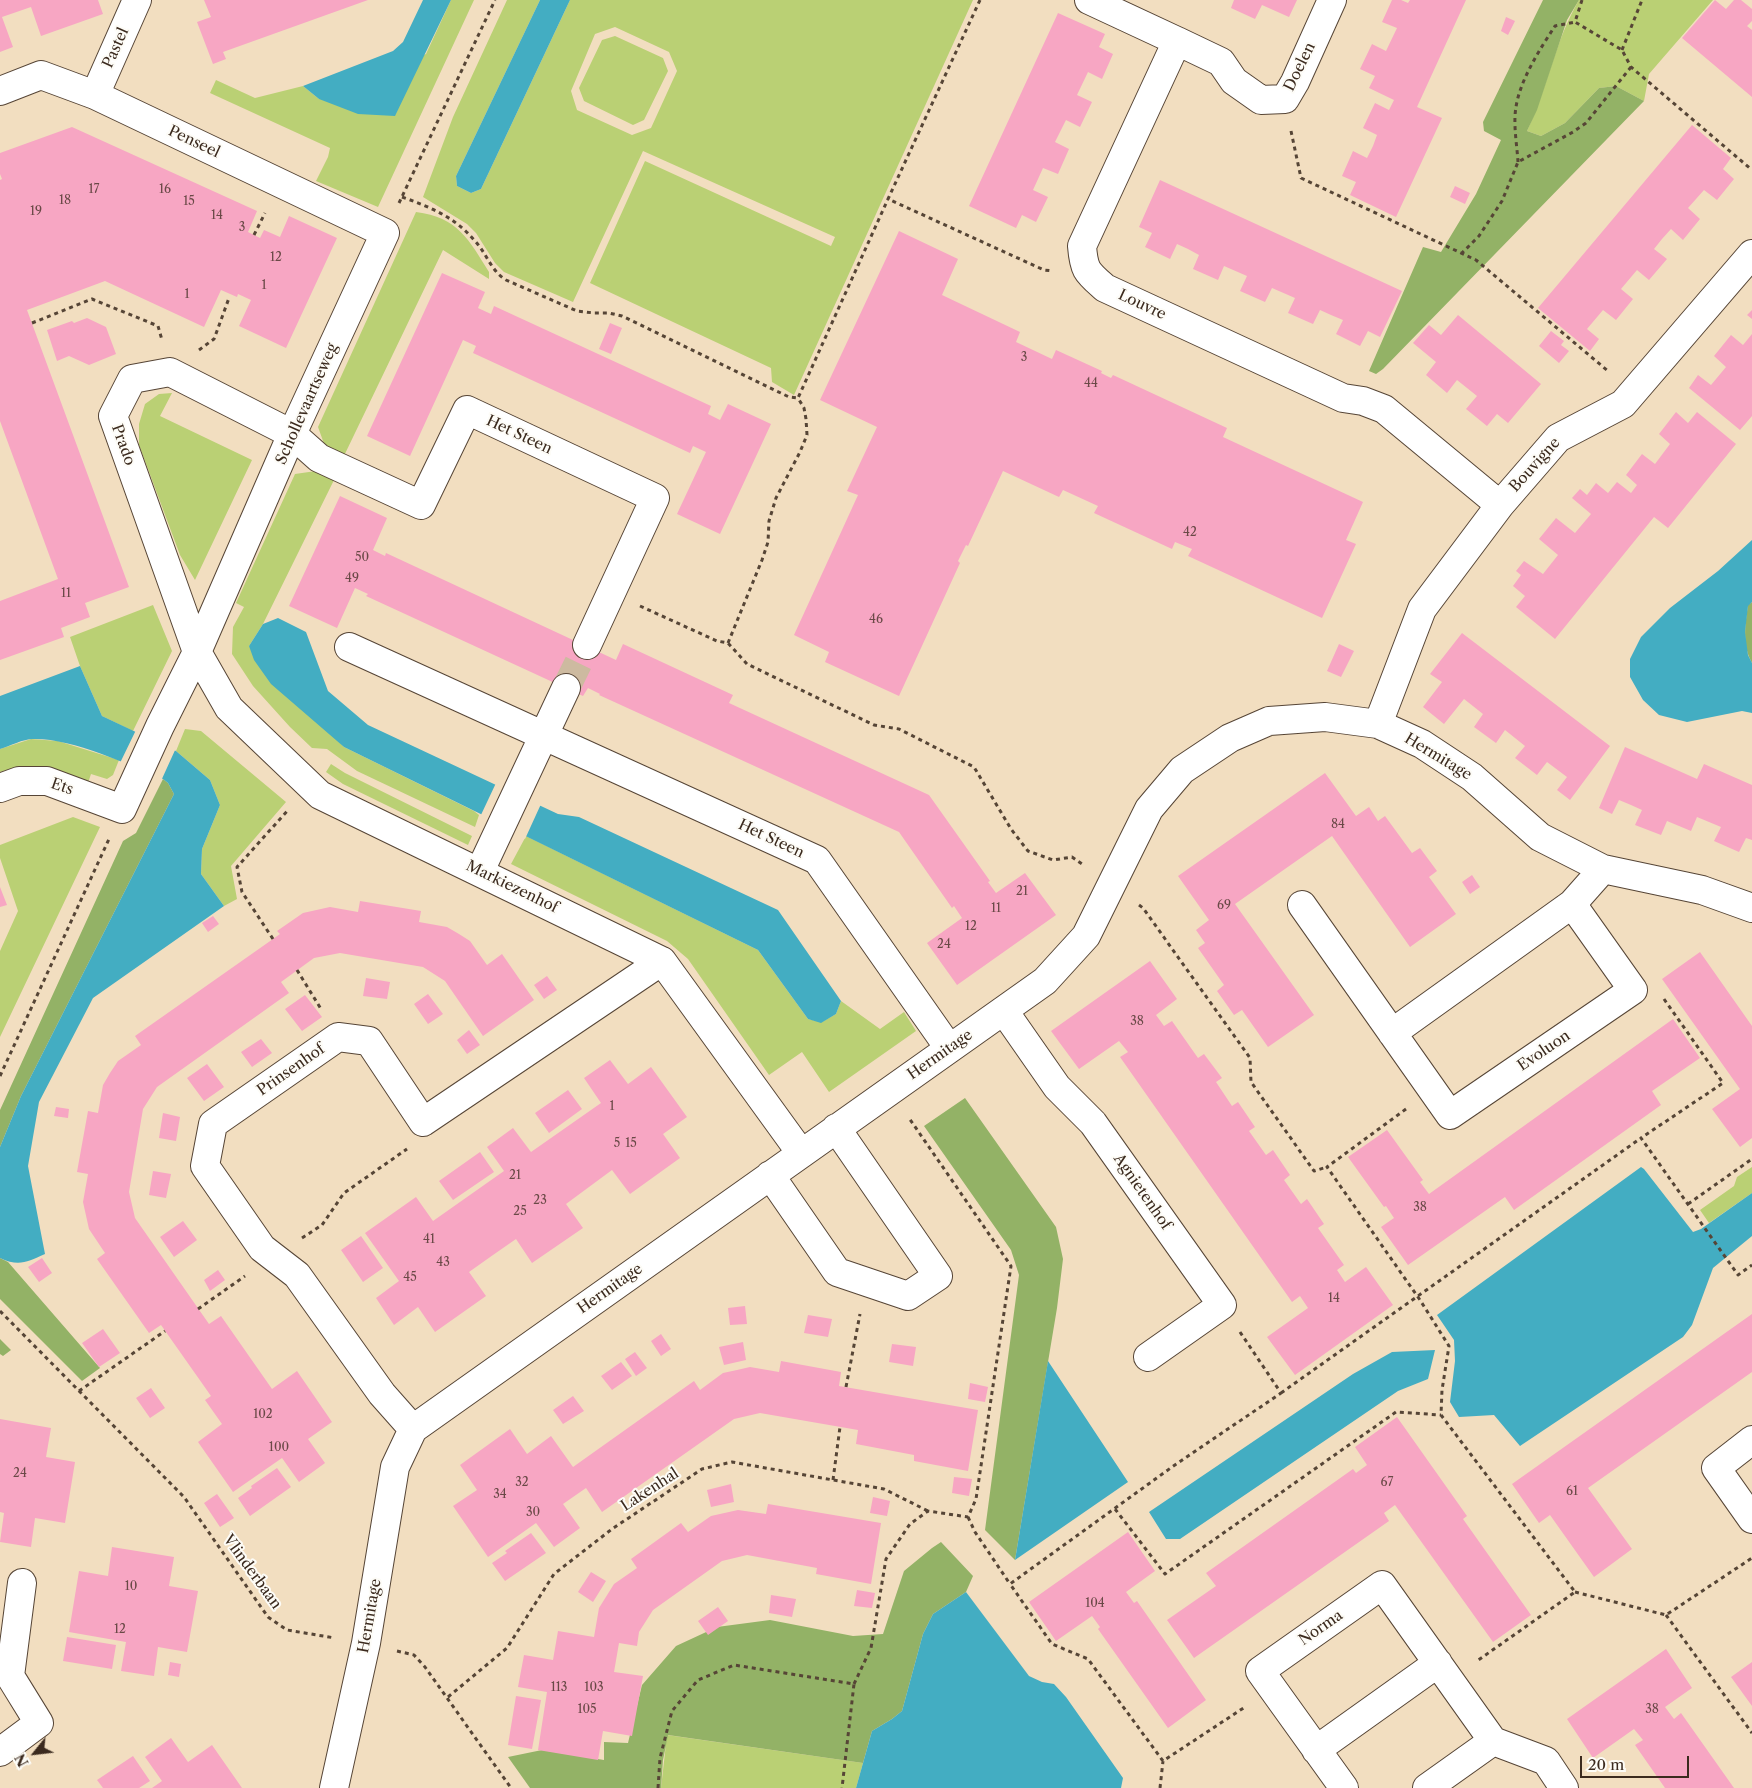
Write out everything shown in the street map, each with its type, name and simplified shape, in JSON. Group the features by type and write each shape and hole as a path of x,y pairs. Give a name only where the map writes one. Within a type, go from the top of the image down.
{"street":[{"name":"Pastel","path":"95,95 137,0"},
{"path":"1083,264 1082,246 1177,41 1089,0"},
{"name":"Doelen","path":"1177,41 1221,62 1234,81 1261,100 1285,98 1295,82 1332,0"},
{"name":"Penseel","path":"0,91 41,75 95,95 385,233"},
{"name":"Schollevaartseweg","path":"122,809 197,652 292,434 385,233"},
{"name":"Bouvigne","path":"1378,724 1422,609 1500,505 1558,438 1623,404 1752,254"},
{"name":"Louvre","path":"1083,264 1092,276 1106,288 1342,398 1363,401 1384,410 1500,505"},
{"path":"170,372 292,434"},
{"name":"Prado","path":"170,372 132,379 113,416 197,652"},
{"name":"Het Steen","path":"292,434 319,458 421,505 467,410 655,498 587,645"},
{"name":"Het Steen","path":"349,647 817,860 949,1048"},
{"name":"Markiezenhof","path":"197,652 229,708 320,796 662,961 801,1153"},
{"path":"480,872 566,688"},
{"name":"Hermitage","path":"334,1788 366,1643 395,1467 413,1429 1045,981 1086,936 1149,809 1182,770 1230,738 1268,722 1325,717 1378,724 1422,744 1472,777 1540,837 1603,869 1702,890 1752,908"},
{"name":"Ets","path":"0,788 19,781 47,781 122,809"},
{"path":"1392,1033 1572,904 1603,869"},
{"path":"1572,904 1633,990"},
{"name":"Evoluon","path":"1302,905 1450,1115 1633,990"},
{"path":"424,1122 662,961"},
{"name":"Agnietenhof","path":"1004,1011 1057,1087 1093,1123 1222,1305"},
{"name":"Prinsenhof","path":"413,1429 382,1394 296,1275 262,1248 205,1166 213,1124 338,1037 369,1041 424,1122"},
{"path":"770,1176 836,1272 908,1296 938,1276 836,1128"},
{"path":"1148,1357 1222,1305"},
{"path":"1752,1440 1716,1468 1752,1519"},
{"path":"0,1752 39,1723 10,1676 22,1584"},
{"name":"Norma","path":"1344,1788 1260,1670 1382,1584 1493,1741"},
{"path":"1316,1750 1444,1672"},
{"path":"1427,1788 1493,1741 1546,1761 1564,1788"}],"path":[{"path":"385,233 495,0"},
{"path":"798,398 980,0"},
{"path":"1574,22 1582,0"},
{"path":"1622,50 1642,0"},
{"path":"1461,254 1479,236 1502,201 1518,162 1515,109 1519,91 1542,46 1555,26 1574,22 1622,50 1631,67 1752,170"},
{"path":"1518,162 1586,123 1631,67"},
{"path":"1285,98 1301,178 1476,260 1633,392"},
{"path":"402,197 434,209 457,223 476,241 497,275 506,280 577,310 622,316 789,397 798,398"},
{"path":"888,199 1044,270 1059,272 1083,264"},
{"path":"32,323 92,299 158,326 170,372 214,339 229,298"},
{"path":"728,643 768,542 769,521 776,498 807,435 804,408 798,398"},
{"path":"612,593 717,641 728,643 747,664 874,726 900,729 974,767 1012,829 1028,851 1053,860 1072,857 1143,908 1250,1058 1251,1082 1314,1171 1327,1167 1432,1090"},
{"path":"273,939 242,892 237,867 310,786"},
{"path":"0,1076 122,809"},
{"path":"297,970 338,1037"},
{"path":"1010,1584 1172,1467 1281,1393 1641,1138 1723,1084 1654,985 1633,990"},
{"path":"891,1090 1011,1266 976,1499 968,1517 975,1532 1052,1644 1088,1660 1163,1761 1160,1788"},
{"path":"198,1308 322,1225 344,1193 418,1142 424,1122"},
{"path":"1641,1138 1738,1275 1752,1265"},
{"path":"1688,1204 1752,1159"},
{"path":"1327,1167 1417,1296 1449,1346 1442,1390 1441,1415 1575,1592 1666,1615 1752,1733"},
{"path":"846,1387 866,1281"},
{"path":"1222,1305 1281,1393"},
{"name":"Vlinderbaan","path":"0,1311 184,1498 268,1616 287,1630 366,1643 414,1655 448,1697 512,1788"},
{"path":"79,1391 165,1331"},
{"path":"1115,1509 1164,1574 1396,1412 1441,1415"},
{"path":"833,1480 840,1427"},
{"name":"Lakenhal","path":"448,1697 507,1648 554,1574 612,1529 702,1469 732,1462 884,1489 928,1511 968,1517"},
{"path":"842,1788 854,1684 871,1648 886,1558 910,1524 928,1511"},
{"path":"1666,1615 1752,1558"},
{"path":"1444,1672 1575,1592"},
{"path":"658,1788 660,1758 672,1711 698,1680 734,1665 854,1684"},
{"path":"1163,1761 1273,1689"}],"green space":[{"path":"451,0 474,0 378,207 316,181 328,157 330,148 210,93 216,80 255,98 303,86 319,99 426,54"},
{"path":"507,0 540,0 456,176 457,186 471,193 481,189 570,0 973,0 794,395 772,382 771,368 590,283 645,161 831,246 835,237 643,151 573,302 504,272 495,263 476,233 467,224 423,197 453,117","holes":["615,27 669,52 677,71 651,128 632,135 577,110 571,91 595,34"]},
{"path":"1543,0 1579,0 1567,20 1537,110 1527,131 1541,136 1565,123 1599,88 1616,86 1644,101 1383,369 1376,374 1369,371 1423,247 1441,252 1476,194 1501,140 1484,131 1483,122"},
{"path":"1579,0 1713,0 1649,74 1644,101 1616,86 1599,88 1565,123 1541,136 1527,131 1557,48"},
{"path":"615,36 663,58 668,71 644,120 633,125 584,101 579,88 602,40"},
{"path":"416,212 442,219 461,232 489,272 489,279 443,250 342,460 327,452 318,427"},
{"path":"172,393 160,416 252,460 195,580 180,555 139,445 139,424 145,404 159,394"},
{"path":"316,471 335,478 263,624 249,646 344,747 474,811 479,815 475,827 357,771 327,749 312,748 253,686 232,654 233,627 244,607 236,603 295,474"},
{"path":"1752,602 1752,663 1745,635 1748,605"},
{"path":"153,605 172,651 133,731 102,716 80,666 70,637"},
{"path":"185,729 201,731 286,802 231,866 237,899 224,906 201,874 202,849 220,805 210,780 176,751"},
{"path":"31,739 58,741 119,760 113,775 107,779 91,774 88,783 35,767 24,767 0,772 0,749"},
{"path":"331,764 345,773 472,836 468,845 343,784 326,772"},
{"path":"163,779 168,783 174,794 21,1096 0,1147 0,1110 123,841 136,833"},
{"path":"73,817 100,827 0,1037 0,951 18,911 0,858 0,845"},
{"path":"526,836 758,950 808,1019 822,1022 836,1014 841,1001 880,1029 904,1012 916,1031 829,1092 802,1052 769,1075 688,959 667,941 511,864"},
{"path":"965,1098 1056,1227 1063,1259 1057,1308 1015,1560 985,1530 1019,1275 1011,1250 924,1126"},
{"path":"1752,1167 1752,1193 1709,1223 1700,1210 1734,1186 1737,1177"},
{"path":"0,1258 8,1262 100,1368 82,1381 0,1299"},
{"path":"0,1339 11,1350 3,1356 0,1354"},
{"path":"941,1542 973,1576 966,1592 933,1614 923,1634 902,1711 872,1731 863,1763 668,1735 663,1760 661,1788 530,1788 508,1757 542,1750 604,1760 604,1742 628,1743 642,1685 676,1646 717,1627 770,1620 853,1636 883,1634 904,1571"},
{"path":"667,1735 863,1763 856,1788 661,1788"}],"water":[{"path":"423,0 451,0 395,116 358,114 319,99 303,86 393,51 403,42"},
{"path":"540,0 570,0 481,189 471,193 457,186 456,176"},
{"path":"1752,540 1752,602 1748,606 1745,632 1748,655 1752,663 1752,713 1742,711 1687,722 1659,715 1643,700 1630,677 1630,659 1641,637 1670,608 1718,571"},
{"path":"278,618 306,632 328,691 368,725 558,814 579,817 778,910 841,1001 836,1014 821,1023 808,1019 758,950 344,747 271,684 254,660 249,646 263,624"},
{"path":"80,666 102,716 176,751 210,780 220,805 202,849 201,874 224,906 93,998 39,1102 28,1166 45,1254 18,1263 0,1258 0,1147 21,1096 174,794 168,783 163,779 82,747 48,740 29,739 0,749 0,696"},
{"path":"1641,1167 1693,1232 1701,1229 1752,1193 1752,1236 1713,1268 1692,1325 1683,1337 1520,1446 1494,1415 1459,1417 1450,1402 1455,1361 1454,1340 1437,1315"},
{"path":"1435,1350 1428,1379 1398,1391 1180,1539 1166,1539 1149,1512 1353,1374 1392,1352"},
{"path":"1048,1361 1128,1482 1015,1560"},
{"path":"966,1592 1029,1676 1042,1682 1054,1684 1066,1697 1123,1778 1121,1788 856,1788 872,1731 902,1711 923,1634 933,1614"}],"pier":[{"path":"136,730 176,748 161,781 120,763"},
{"path":"496,783 541,804 525,839 480,817"}],"building":[{"path":"0,0 98,0 103,14 41,36 31,7 2,17 13,47 0,52"},
{"path":"204,0 368,0 223,52 226,59 213,64 197,22 211,17"},
{"path":"1234,0 1297,0 1289,17 1262,5 1255,19 1231,8"},
{"path":"1392,0 1401,0 1408,3 1410,0 1466,0 1417,107 1442,118 1396,217 1350,195 1356,182 1342,176 1353,151 1367,158 1373,146 1377,135 1363,128 1375,103 1389,110 1394,100 1369,88 1375,76 1360,69 1372,44 1386,51 1397,28 1382,22"},
{"path":"1715,0 1726,9 1734,0 1741,0 1752,9 1752,21 1747,26 1752,30 1752,97 1682,38"},
{"path":"1058,13 1105,34 1099,47 1113,54 1102,79 1088,72 1077,95 1092,102 1080,127 1066,120 1055,142 1069,149 1058,174 1043,168 1033,190 1048,197 1036,222 1022,215 1016,228 969,206"},
{"path":"1506,17 1515,21 1508,35 1501,31"},
{"path":"1692,125 1731,158 1723,169 1734,179 1717,200 1704,190 1688,208 1700,219 1683,240 1671,229 1662,239 1654,249 1667,259 1649,280 1637,270 1621,289 1633,299 1616,320 1603,310 1587,329 1599,339 1590,351 1538,308"},
{"path":"72,127 257,211 248,232 260,238 264,230 280,237 289,216 337,238 286,348 239,326 251,300 238,294 237,297 221,290 204,327 105,281 27,310 129,587 85,603 90,617 61,628 64,637 0,660 0,601 58,579 0,421 0,180 2,179 0,174 0,153"},
{"path":"1160,180 1402,291 1380,337 1368,331 1360,346 1336,334 1343,320 1320,310 1313,324 1288,313 1295,298 1272,288 1265,302 1240,291 1247,276 1224,266 1218,280 1193,269 1199,255 1177,244 1170,259 1145,247 1152,233 1139,227"},
{"path":"1455,186 1470,193 1465,204 1450,197"},
{"path":"899,231 958,259 942,295 1020,332 1016,342 1052,359 1056,350 1102,371 1101,373 1111,378 1113,375 1227,428 1223,437 1363,502 1346,540 1356,544 1322,618 1188,556 1192,549 1175,542 1172,549 1094,513 1098,506 1063,490 1059,497 1003,471 968,546 966,545 958,561 960,563 899,696 825,662 829,652 794,635 858,495 847,491 877,427 820,400"},
{"path":"442,273 485,292 478,308 491,314 494,306 711,406 708,414 720,420 728,404 771,424 720,534 677,514 706,452 693,446 690,453 473,353 476,346 463,340 410,456 367,436"},
{"path":"1752,310 1752,319 1747,315"},
{"path":"1458,315 1541,384 1508,423 1497,414 1487,426 1466,409 1477,396 1457,380 1447,393 1426,375 1436,362 1413,343 1429,325 1441,335"},
{"path":"87,318 106,327 116,354 89,365 69,356 57,361 47,330"},
{"path":"610,323 622,328 611,354 599,349"},
{"path":"1551,331 1564,341 1561,345 1569,351 1559,363 1539,346"},
{"path":"1752,334 1752,416 1740,430 1689,388 1698,375 1711,385 1726,367 1714,356 1731,335 1743,345"},
{"path":"1676,412 1688,423 1697,412 1736,444 1668,528 1654,517 1555,639 1516,607 1525,596 1513,586 1521,575 1516,571 1524,561 1543,574 1558,555 1539,539 1556,518 1575,533 1591,514 1572,498 1580,489 1587,495 1596,483 1608,493 1617,482 1631,493 1637,485 1626,475 1642,454 1655,464 1670,444 1659,434"},
{"path":"340,496 387,518 373,550 385,556 386,553 616,660 623,644 733,695 729,703 929,795 990,881 988,882 996,893 1025,873 1056,915 957,985 927,943 962,918 954,906 952,908 899,832 599,695 588,688 583,696 366,596 368,594 355,588 337,628 289,606"},
{"path":"1462,633 1610,746 1570,800 1557,790 1567,777 1547,762 1537,775 1515,758 1525,746 1505,730 1496,743 1474,727 1483,714 1464,699 1444,724 1423,707 1442,682 1430,674"},
{"path":"1339,644 1354,651 1341,677 1327,671"},
{"path":"1625,747 1697,779 1704,764 1752,785 1752,840 1746,838 1739,852 1714,841 1721,827 1697,817 1691,831 1667,821 1661,835 1635,825 1642,810 1631,805 1619,800 1612,814 1599,808"},
{"path":"1325,773 1356,816 1369,807 1378,821 1385,816 1412,853 1420,848 1437,871 1429,877 1456,914 1410,947 1332,836 1235,904 1314,1015 1268,1047 1242,1010 1234,1015 1217,991 1224,985 1198,948 1205,943 1196,930 1209,920 1178,876"},
{"path":"1472,875 1480,887 1470,894 1462,882"},
{"path":"0,887 7,905 0,907"},
{"path":"360,901 421,911 419,922 447,927 459,934 470,941 487,965 502,954 534,1000 483,1036 445,981 423,967 340,953 314,958 281,982 289,993 157,1087 143,1109 129,1192 135,1218 209,1324 221,1316 272,1389 297,1371 332,1422 308,1439 325,1463 299,1482 282,1458 233,1492 198,1442 222,1424 205,1400 211,1396 161,1325 149,1333 97,1259 105,1253 89,1229 83,1202 88,1174 77,1172 88,1111 98,1113 103,1085 110,1073 118,1061 141,1045 135,1036 280,934 277,931 303,913 330,907 358,912"},
{"path":"213,916 219,924 208,932 202,923"},
{"path":"1700,952 1752,1026 1752,1138 1740,1147 1712,1109 1740,1089 1662,979"},
{"path":"1150,961 1177,999 1156,1015 1164,1026 1172,1021 1198,1058 1204,1054 1222,1078 1216,1082 1232,1106 1238,1102 1255,1127 1249,1131 1266,1155 1273,1150 1290,1175 1284,1180 1301,1204 1307,1199 1324,1224 1318,1228 1344,1265 1337,1270 1345,1282 1366,1267 1393,1305 1295,1375 1267,1337 1308,1308 1300,1296 1292,1302 1120,1057 1128,1052 1119,1041 1079,1069 1051,1031"},
{"path":"547,976 557,990 544,999 534,985"},
{"path":"366,978 390,982 387,999 363,996"},
{"path":"428,994 443,1014 428,1024 414,1004"},
{"path":"305,995 322,1017 302,1031 285,1009"},
{"path":"1673,1019 1700,1058 1652,1091 1661,1105 1514,1210 1505,1197 1408,1265 1381,1227 1394,1218 1348,1157 1387,1130 1423,1180 1420,1182 1429,1194"},
{"path":"469,1030 480,1045 467,1054 457,1040"},
{"path":"261,1039 272,1053 252,1067 241,1052"},
{"path":"610,1060 628,1084 651,1067 687,1117 663,1134 680,1158 630,1194 612,1170 566,1204 583,1228 532,1263 516,1239 493,1255 469,1272 486,1296 435,1332 418,1307 394,1325 376,1298 399,1281 365,1233 416,1197 433,1221 504,1171 487,1147 513,1128 531,1152 601,1103 584,1078"},
{"path":"207,1064 224,1087 204,1101 187,1078"},
{"path":"568,1090 582,1109 549,1133 535,1113"},
{"path":"56,1107 69,1109 68,1118 54,1116"},
{"path":"163,1113 180,1117 176,1141 159,1138"},
{"path":"480,1152 494,1172 453,1200 439,1181"},
{"path":"153,1171 171,1174 166,1198 149,1195"},
{"path":"183,1221 197,1240 174,1257 160,1237"},
{"path":"361,1236 383,1268 363,1282 341,1250"},
{"path":"42,1258 52,1273 39,1282 28,1267"},
{"path":"218,1270 225,1280 210,1291 204,1280"},
{"path":"745,1306 747,1324 730,1325 728,1308"},
{"path":"1752,1314 1752,1372 1588,1488 1632,1549 1594,1577 1550,1515 1539,1523 1512,1484"},
{"path":"808,1315 832,1319 828,1337 804,1333"},
{"path":"103,1329 120,1353 99,1367 82,1343"},
{"path":"661,1334 671,1349 661,1356 651,1341"},
{"path":"743,1342 746,1360 724,1365 719,1347"},
{"path":"892,1344 916,1347 913,1366 889,1362"},
{"path":"635,1352 647,1368 636,1376 625,1359"},
{"path":"781,1361 841,1372 839,1386 978,1410 968,1471 914,1461 914,1455 856,1444 858,1430 760,1413 734,1419 602,1512 586,1488 563,1504 580,1528 554,1547 536,1523 488,1557 453,1506 477,1490 460,1465 510,1429 527,1454 551,1436 573,1467 694,1381 700,1390 723,1373 750,1367 779,1372"},
{"path":"621,1362 632,1376 612,1390 601,1376"},
{"path":"970,1383 988,1387 985,1402 968,1399"},
{"path":"151,1388 165,1408 150,1418 136,1398"},
{"path":"573,1396 584,1411 563,1424 553,1410"},
{"path":"1397,1417 1467,1516 1463,1519 1531,1615 1493,1642 1395,1505 1384,1513 1389,1521 1194,1658 1167,1620 1216,1586 1206,1573 1353,1469 1356,1473 1367,1465 1355,1447"},
{"path":"0,1419 51,1428 46,1457 75,1462 65,1523 35,1518 31,1547 0,1542 4,1513 0,1512"},
{"path":"277,1468 291,1487 250,1516 238,1498 252,1488 251,1486"},
{"path":"954,1477 972,1479 969,1496 952,1493"},
{"path":"731,1484 734,1502 711,1507 707,1490"},
{"path":"217,1494 234,1518 220,1527 204,1503"},
{"path":"873,1497 890,1501 887,1516 870,1513"},
{"path":"768,1504 881,1523 871,1584 816,1574 817,1568 747,1555 722,1561 653,1610 639,1632 637,1646 619,1643 614,1672 643,1676 632,1736 603,1731 598,1760 538,1750 547,1692 518,1687 524,1655 553,1660 558,1631 594,1637 599,1608 614,1584 637,1568 631,1559 681,1523 688,1532 711,1516 738,1510 766,1514"},
{"path":"1128,1532 1155,1571 1126,1592 1134,1603 1137,1601 1206,1700 1168,1728 1098,1629 1100,1627 1092,1616 1056,1641 1029,1602"},
{"path":"531,1533 546,1553 505,1581 492,1563 507,1553 505,1551"},
{"path":"112,1547 174,1557 169,1586 198,1591 187,1652 158,1647 154,1676 121,1671 126,1642 69,1632 79,1571 108,1576"},
{"path":"591,1572 606,1581 593,1602 578,1592"},
{"path":"857,1590 875,1593 872,1608 854,1606"},
{"path":"771,1595 796,1599 792,1617 769,1613"},
{"path":"718,1607 728,1621 708,1635 698,1621"},
{"path":"67,1637 116,1645 112,1669 63,1661"},
{"path":"1666,1649 1692,1688 1665,1707 1674,1719 1681,1713 1734,1788 1665,1788 1635,1745 1643,1740 1634,1729 1593,1758 1567,1719"},
{"path":"170,1662 181,1664 179,1677 168,1675"},
{"path":"1752,1662 1752,1706 1731,1677"},
{"path":"516,1696 541,1700 532,1749 508,1745"},
{"path":"171,1738 188,1762 212,1745 242,1788 152,1788 162,1781 145,1757"},
{"path":"133,1756 150,1781 139,1788 103,1788 97,1780"}],"tunnel":[{"path":"566,688 587,645"}]}
